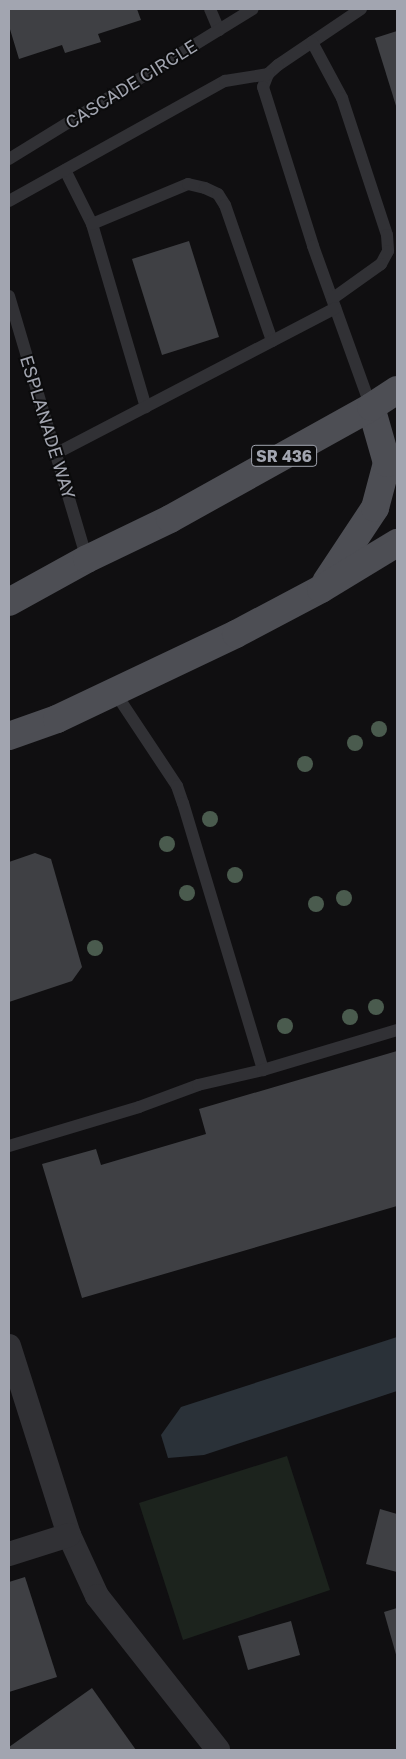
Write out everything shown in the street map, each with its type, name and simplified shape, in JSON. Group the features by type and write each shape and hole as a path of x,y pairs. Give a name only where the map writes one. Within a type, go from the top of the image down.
{"main road":[{"name":"SR 436","path":"9,602 87,559 170,519 371,407 397,390"},
{"path":"320,589 375,508 378,499 387,463 371,407"},
{"path":"9,736 57,719 236,634 320,589 397,543"}],"street":[{"path":"9,1346 69,1535 98,1596 218,1750"},
{"path":"9,1554 69,1535"}],"lane":[{"path":"210,9 219,30"},
{"name":"CASCADE CIRCLE","path":"9,159 253,9"},
{"path":"9,201 225,81 268,74 361,9"},
{"path":"56,454 272,341 334,304 381,264 388,252 387,235 342,98 312,42"},
{"path":"268,74 263,87 334,304 371,407"},
{"path":"65,170 92,224 146,407"},
{"path":"92,224 188,184 205,188 218,194 225,205 272,341"},
{"name":"ESPLANADE WAY","path":"9,296 87,559"},
{"path":"114,691 177,786 264,1070"},
{"path":"9,1146 139,1107 198,1085 264,1070 397,1030"}],"shaded area":[{"path":"397,1337 397,1391 204,1455 168,1458 161,1435 181,1407"},
{"path":"287,1456 330,1590 183,1640 139,1503"}],"building":[{"path":"9,9 137,9 141,20 98,34 101,42 65,53 62,45 19,59 9,26"},
{"path":"397,31 397,109 375,38"},
{"path":"189,241 219,337 162,355 132,259"},
{"path":"35,853 51,859 82,967 72,981 9,1002 9,862"},
{"path":"397,1051 397,1206 82,1298 42,1164 96,1149 101,1165 206,1134 199,1109"},
{"path":"380,1509 397,1514 397,1572 366,1564"},
{"path":"25,1577 57,1677 9,1692 9,1582"},
{"path":"397,1608 397,1658 384,1612"},
{"path":"291,1621 300,1655 248,1670 238,1636"},
{"path":"92,1688 136,1750 9,1750 9,1747"}]}
